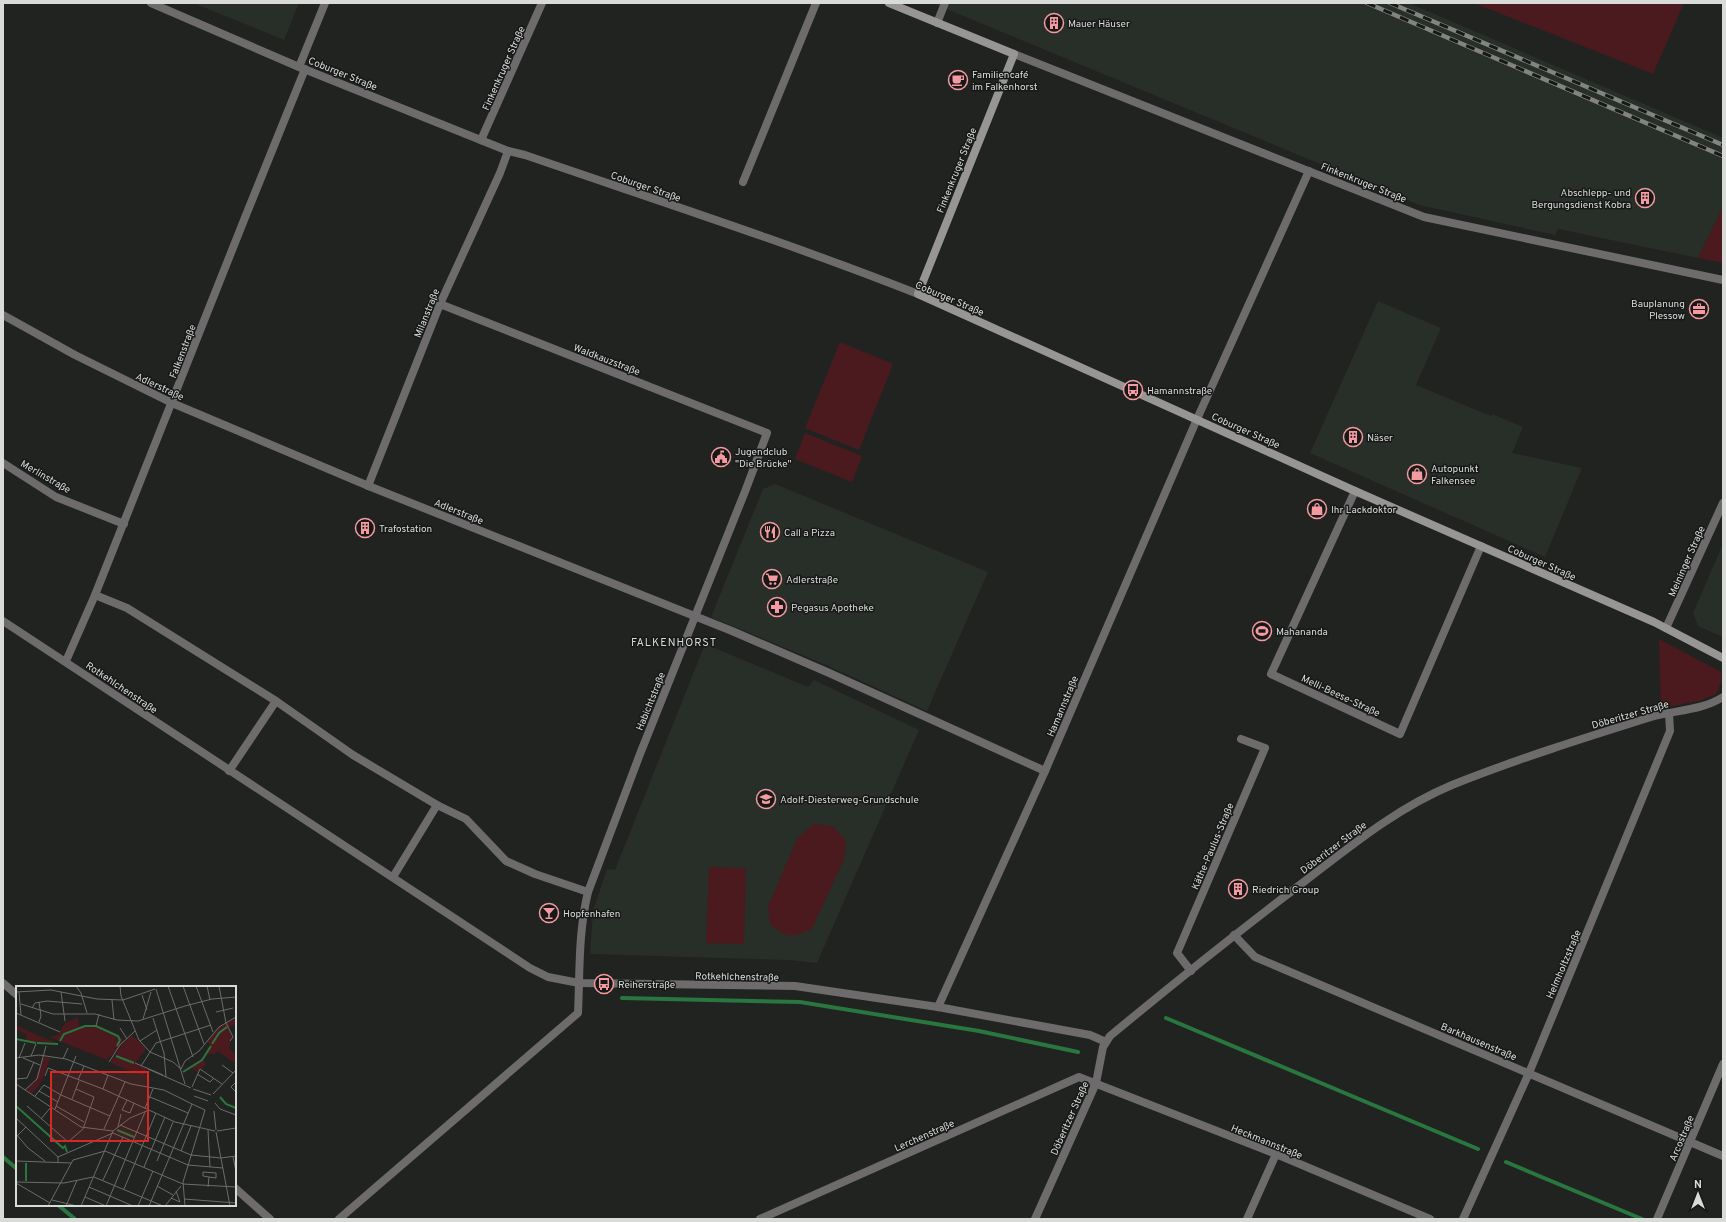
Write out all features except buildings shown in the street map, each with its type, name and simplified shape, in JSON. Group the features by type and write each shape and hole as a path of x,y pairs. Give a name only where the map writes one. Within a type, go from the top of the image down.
{"street":[{"name":"Coburger Straße","path":"151,3 302,68 508,151 524,155 751,232 857,270 918,294 1356,491 1666,628 1723,658"},
{"name":"Falkenstraße","path":"66,662 124,524 249,207 302,68 324,3"},
{"name":"Finkenkruger Straße","path":"481,140 542,3"},
{"path":"743,182 816,3"},
{"name":"Finkenkruger Straße","path":"889,3 1424,217 1723,280"},
{"path":"937,22 945,3"},
{"name":"Finkenkruger Straße","path":"918,294 1014,54"},
{"name":"Milanstraße","path":"368,486 440,304 500,173 508,151"},
{"name":"Hamannstraße","path":"938,1007 1045,771 1197,419 1309,171"},
{"name":"Waldkauzstraße","path":"440,304 767,433"},
{"name":"Adlerstraße","path":"3,314 74,355 172,403 368,486 695,616 827,672 1045,771"},
{"name":"Habichtstraße","path":"579,983 579,947 583,914 588,892 640,754 767,433"},
{"name":"Merlinstraße","path":"3,462 56,497 124,524"},
{"name":"Melli-Beese-Straße","path":"1356,491 1271,674 1400,734 1481,546"},
{"name":"Meininger Straße","path":"1666,628 1723,503"},
{"path":"95,595 127,608 276,701 353,755 437,805 466,819 506,861 535,874 588,892"},
{"name":"Rotkehlchenstraße","path":"3,621 530,968 548,977 579,983 795,986 938,1007 1090,1035 1106,1042"},
{"name":"Döberitzer Straße","path":"1035,1219 1096,1083 1106,1042 1110,1036 1192,971 1234,935 1378,825 1410,806 1450,786 1560,745 1658,715 1711,704 1723,697"},
{"path":"229,771 276,701"},
{"name":"Helmholtzstraße","path":"1463,1219 1529,1073 1670,731 1669,713"},
{"name":"Käthe-Paulus-Straße","path":"1192,971 1177,953 1265,748 1241,739"},
{"path":"393,877 437,805"},
{"name":"Barkhausenstraße","path":"1234,935 1255,958 1723,1156"},
{"path":"3,983 16,994"},
{"path":"339,1219 578,1013 579,983"},
{"name":"Arcostraße","path":"1657,1219 1723,1064"},
{"name":"Lerchenstraße","path":"760,1219 1079,1077 1096,1083"},
{"name":"Heckmannstraße","path":"1096,1083 1276,1154 1430,1219"},
{"path":"1247,1219 1276,1154"},
{"path":"236,1189 270,1219"}],"shaded area":[{"path":"193,3 299,3 284,40"},
{"path":"932,3 1409,3 1723,138 1723,207 1698,258 1558,229 1555,235 1419,205"},
{"path":"1474,3 1684,3 1653,74"},
{"path":"1723,207 1723,263 1698,258"},
{"path":"1378,301 1441,328 1416,385 1491,416 1492,414 1523,427 1512,453 1582,468 1545,557 1310,453"},
{"path":"840,342 893,364 859,450 805,428"},
{"path":"805,433 862,456 852,482 795,459"},
{"path":"775,484 988,572 927,711 826,665 711,617 763,489"},
{"path":"1723,544 1723,637 1698,626 1693,613"},
{"path":"1659,639 1721,672 1721,683 1716,694 1699,701 1661,708"},
{"name":"Adolf-Diesterweg-Grundschule","path":"705,644 808,687 814,680 919,730 817,963 789,960 590,954 593,911 607,869 615,870"},
{"path":"813,824 833,826 846,841 844,859 812,929 790,936 785,935 770,924 768,906 797,839"},
{"path":"709,867 746,868 744,944 706,943"}],"waterway":[{"path":"622,998 800,1002 979,1031 1078,1052"},
{"path":"1166,1018 1478,1149"},
{"path":"3,1157 16,1168"},
{"path":"1506,1162 1642,1219"},
{"path":"59,1206 75,1219"}],"railway":[{"path":"1367,3 1723,156"},
{"path":"1390,3 1723,145"}],"place":[{"name":"Mauer Häuser","path":"1054,23"},
{"name":"Familiencafé im Falkenhorst","path":"958,80"},
{"name":"Abschlepp- und Bergungsdienst Kobra","path":"1645,198"},
{"name":"Bauplanung Plessow","path":"1699,309"},
{"name":"Hamannstraße","path":"1133,390"},
{"name":"Näser","path":"1353,437"},
{"name":"Jugendclub \"Die Brücke\"","path":"721,457"},
{"name":"Autopunkt Falkensee","path":"1417,474"},
{"name":"Ihr Lackdoktor","path":"1317,509"},
{"name":"Trafostation","path":"365,528"},
{"name":"Call a Pizza","path":"770,532"},
{"name":"Adlerstraße","path":"772,579"},
{"name":"Pegasus Apotheke","path":"777,607"},
{"name":"Mahananda","path":"1262,631"},
{"name":"Adolf-Diesterweg-Grundschule","path":"766,799"},
{"name":"Riedrich Group","path":"1238,889"},
{"name":"Hopfenhafen","path":"549,913"},
{"name":"Reiherstraße","path":"604,984"}],"district":[{"name":"FALKENHORST","path":"674,642"}]}
